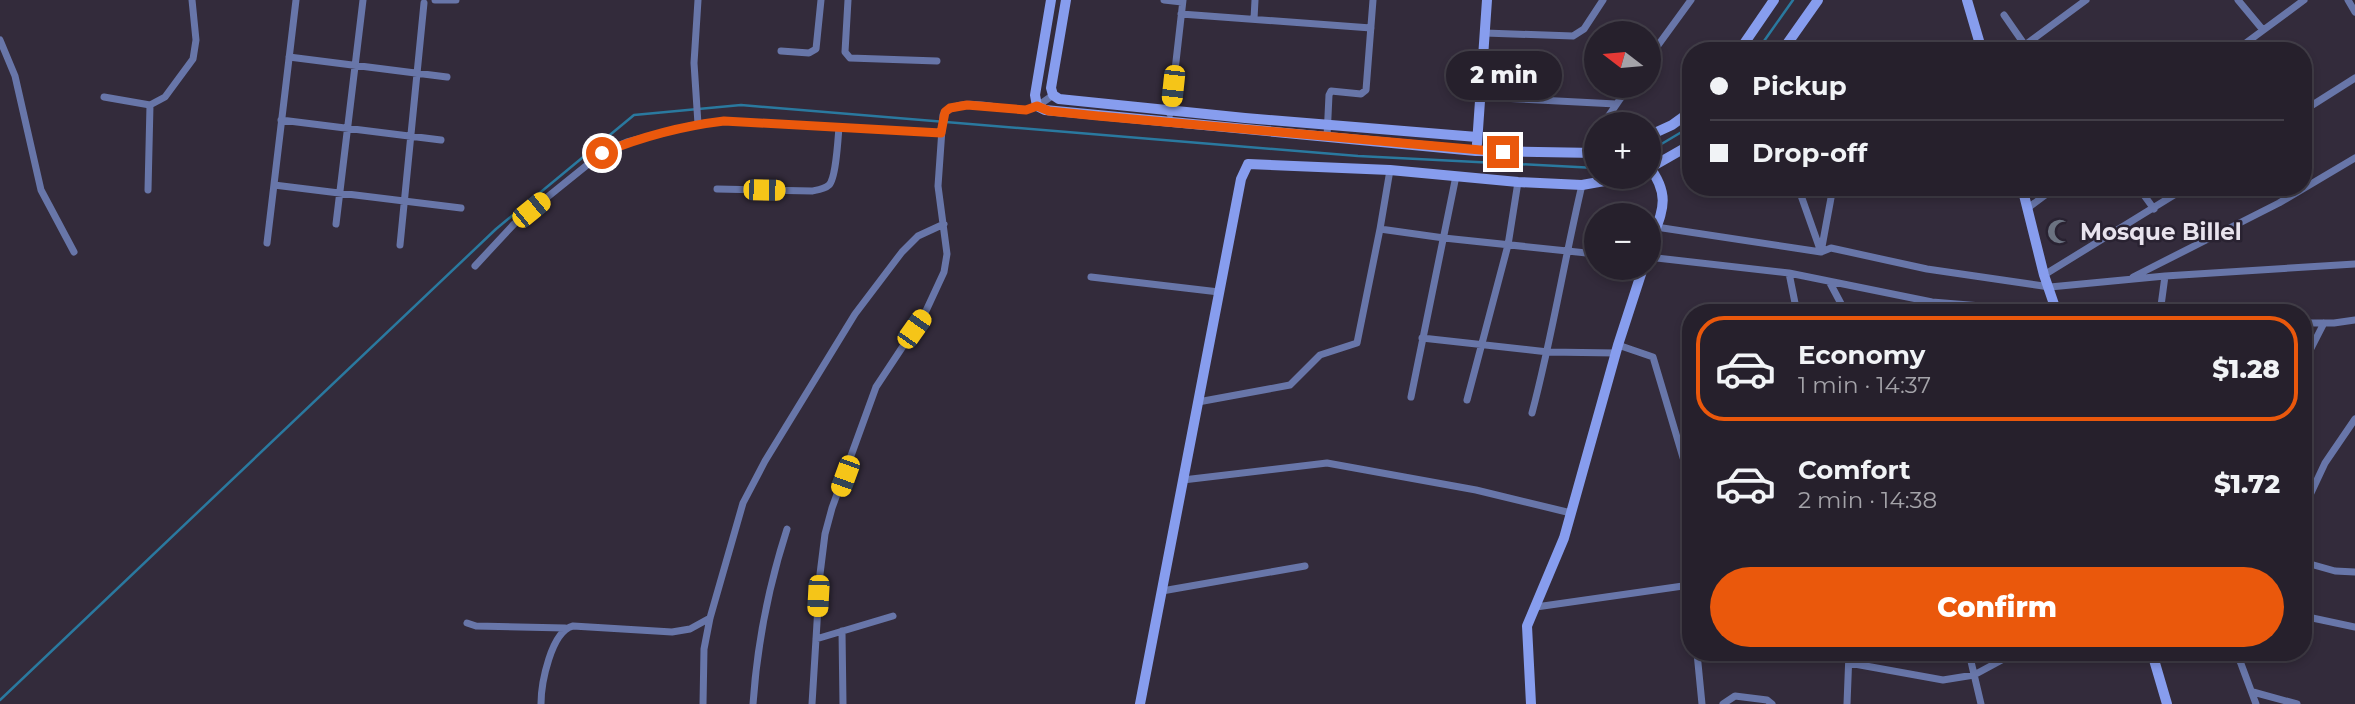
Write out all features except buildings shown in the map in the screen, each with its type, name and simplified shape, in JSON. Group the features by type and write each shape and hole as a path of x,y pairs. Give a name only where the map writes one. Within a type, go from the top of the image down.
{"street":[{"path":"104,97 150,105 165,97 193,59 196,40 192,0"},
{"path":"267,243 296,0"},
{"path":"336,224 363,0"},
{"path":"435,0 456,0"},
{"path":"698,0 695,97 698,124"},
{"path":"781,51 809,53 816,49 821,0"},
{"path":"848,0 845,52 850,58 937,61"},
{"path":"1037,106 1035,95 1051,0"},
{"path":"1066,0 1051,84 1053,95 1059,99 1327,137 1476,150 1584,154"},
{"path":"1164,0 1183,1 1170,116"},
{"path":"1254,19 1255,0"},
{"path":"1327,137 1331,91 1361,94 1366,90 1373,0"},
{"path":"1476,150 1487,0"},
{"path":"1485,33 1573,36 1584,29 1604,0"},
{"path":"1661,41 1691,0"},
{"path":"1790,42 1818,0"},
{"path":"1967,0 1979,42"},
{"path":"2033,42 2075,3 2086,0"},
{"path":"2238,0 2263,30"},
{"path":"2247,42 2304,0"},
{"path":"2348,0 2355,12"},
{"path":"1745,42 1771,1"},
{"path":"400,245 424,3"},
{"path":"1181,14 1371,28"},
{"path":"2004,15 2023,42"},
{"path":"0,40 15,76 41,190 74,252"},
{"path":"289,57 447,76"},
{"path":"2312,105 2355,78"},
{"path":"812,704 821,563 832,508 876,387 925,313 938,290 944,272 947,254 938,186 942,126 947,109 967,105 1026,110 1053,95"},
{"path":"1481,97 1616,104"},
{"path":"1611,112 1620,98"},
{"path":"148,190 150,105"},
{"path":"1037,106 1049,111 1327,125 1477,137"},
{"path":"1661,130 1682,118"},
{"path":"281,120 441,140"},
{"path":"475,266 514,225 602,153 628,142 698,124 724,121 839,127 942,126"},
{"path":"717,189 812,191 826,187 830,184 833,171 839,127"},
{"path":"1661,161 1682,149"},
{"path":"2312,183 2355,158"},
{"path":"1140,704 1241,179 1248,164 1390,170 1583,185 1566,252 1548,352 1532,413"},
{"path":"1198,402 1290,386 1320,355 1357,343 1390,170"},
{"path":"1411,397 1455,176"},
{"path":"1467,400 1508,245 1518,182"},
{"path":"1661,183 1664,197 1661,208"},
{"path":"274,185 461,208"},
{"path":"1801,196 1821,252"},
{"path":"1821,252 1831,196"},
{"path":"2025,196 2044,275 2054,304"},
{"path":"2028,208 2044,196"},
{"path":"2145,196 2154,209"},
{"path":"2044,275 2174,196"},
{"path":"2126,281 2291,196"},
{"path":"703,704 704,649 710,618 743,503 765,461 855,314 902,252 918,236 944,224"},
{"path":"1661,228 1821,252 1831,248 1927,269 2049,288 2165,276 2355,264"},
{"path":"1380,229 1584,253"},
{"path":"1661,258 1789,273 1946,304"},
{"path":"1789,273 1795,304"},
{"path":"2161,304 2165,276"},
{"path":"1091,277 1219,292"},
{"path":"1531,704 1527,626 1564,538 1639,280"},
{"path":"1830,283 1841,304"},
{"path":"2312,323 2355,320"},
{"path":"2312,346 2324,323"},
{"path":"1422,338 1548,352 1617,349 1653,357 1682,454"},
{"path":"2312,491 2325,463 2355,419"},
{"path":"1183,480 1327,463 1476,489 1571,513"},
{"path":"753,704 755,672 774,569 787,529"},
{"path":"2312,565 2335,571 2355,572"},
{"path":"1162,591 1305,566"},
{"path":"1535,607 1682,586"},
{"path":"816,639 893,616"},
{"path":"467,623 477,626 565,628 573,625 672,632 690,629 710,618"},
{"path":"2312,618 2355,627"},
{"path":"541,704 541,684 559,636 565,628"},
{"path":"842,631 842,704"},
{"path":"1698,661 1702,704"},
{"path":"1971,661 1981,704"},
{"path":"1847,704 1849,663 1943,680 1974,675 2000,661"},
{"path":"2154,661 2166,704"},
{"path":"2240,661 2256,704"},
{"path":"2253,692 2297,704"},
{"path":"1723,704 1735,696 1767,700 1772,704"}],"waterway":[{"path":"1763,42 1793,0"},
{"path":"0,700 496,229 634,115 741,105 1358,156 1584,167"},
{"path":"1661,144 1682,132"}],"place":[{"name":"Mosque Billel","path":"2060,232"}],"route":[{"path":"602,153 628,142 698,124 724,121 941,133 942,118 947,109 967,105 1026,110 1037,106 1049,111 1098,116 1503,152"}]}
